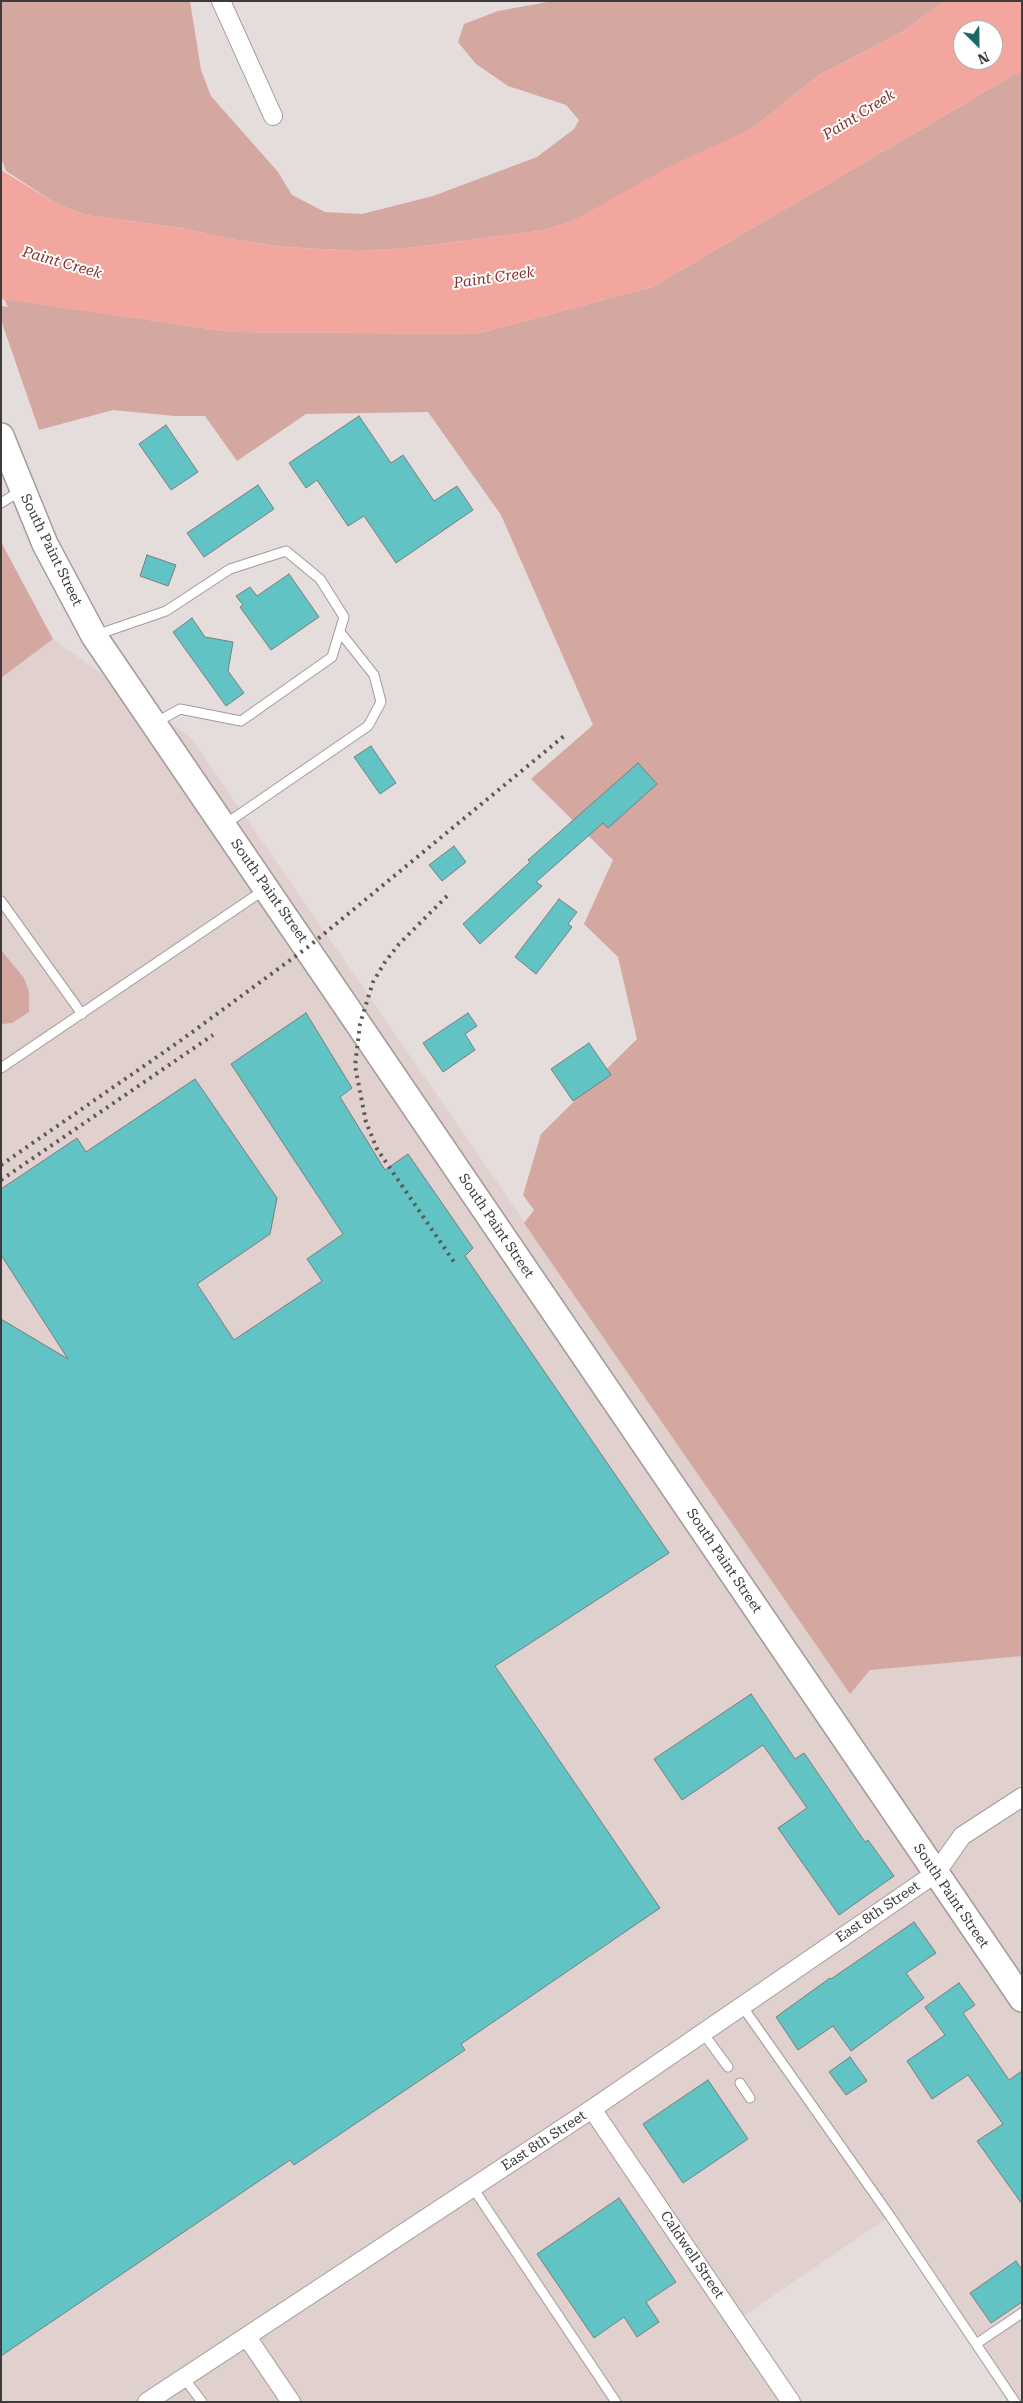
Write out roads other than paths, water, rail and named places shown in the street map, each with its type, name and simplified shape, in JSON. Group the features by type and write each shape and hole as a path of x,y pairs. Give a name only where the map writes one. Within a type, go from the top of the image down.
{"main road":[{"name":"South Paint Street","path":"1,436 12,497 46,544 94,636 152,724 266,888 1022,1999"}],"street":[{"path":"221,1 273,116"},
{"path":"936,1873 962,1836 1022,1797"},
{"name":"East 8th Street","path":"147,2402 592,2109 936,1873"},
{"name":"Caldwell Street","path":"592,2109 791,2402"},
{"path":"246,2336 291,2402"}],"lane":[{"path":"94,636 166,611 230,569 286,551 320,579 344,617 332,657 242,721 180,709 152,724"},
{"path":"223,826 368,726 381,702 374,675 340,632"},
{"path":"1,1068 266,888"},
{"path":"1,901 82,1014"},
{"path":"742,2006 890,2216 1015,2402"},
{"path":"703,2033 728,2068"},
{"path":"740,2083 750,2098"},
{"path":"473,2188 616,2402"},
{"path":"976,2344 1022,2314"},
{"path":"184,2378 202,2402"}],"water":[{"name":"Paint Creek","path":"945,1 1022,1 1022,70 652,287 476,334 231,332 1,299 1,170 55,203 85,215 176,227 236,240 284,247 359,251 407,248 539,231 571,222 672,165 753,128 819,75 902,32"}],"railway":[{"path":"1,1165 180,1041 308,947 564,736"},
{"path":"447,896 399,944 373,982 360,1024 355,1066 366,1122 377,1149 454,1262"},
{"path":"1,1180 213,1035"}]}
